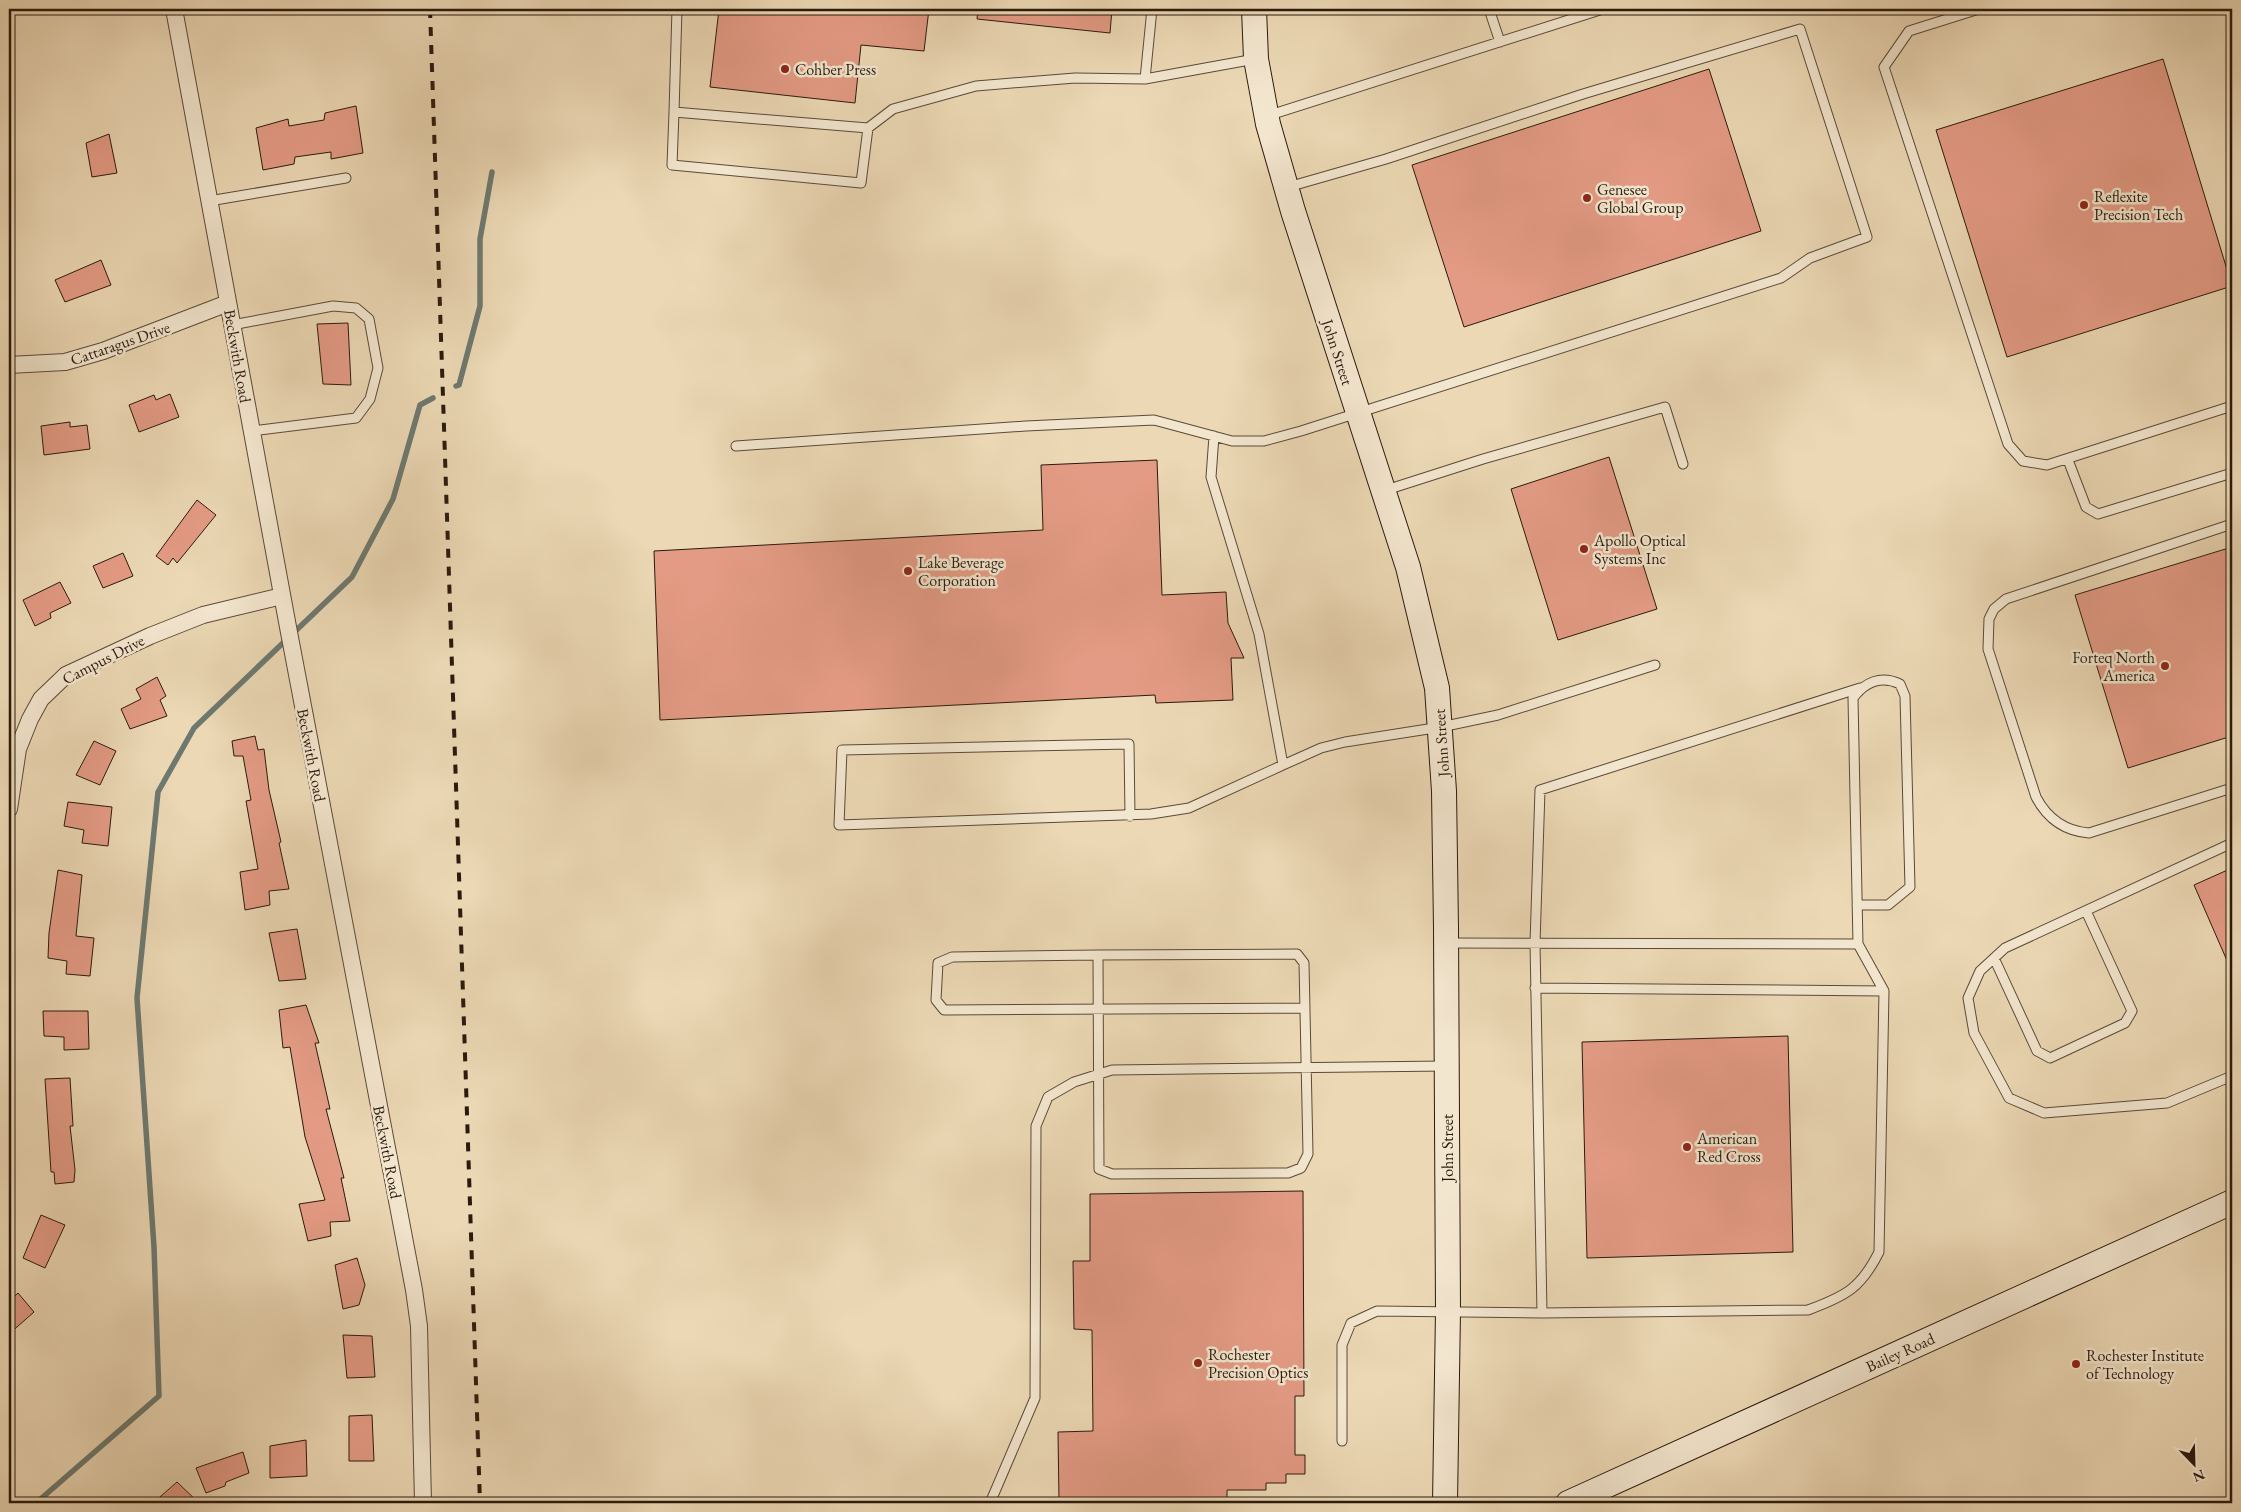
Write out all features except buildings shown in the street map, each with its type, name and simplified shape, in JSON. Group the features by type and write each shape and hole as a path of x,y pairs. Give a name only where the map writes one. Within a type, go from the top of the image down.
{"street":[{"name":"Beckwith Road","path":"174,9 282,596 414,1290 419,1326 423,1503"},
{"name":"John Street","path":"1254,9 1256,59 1266,116 1286,188 1408,567 1437,688 1444,791 1446,943 1448,1311 1445,1503"},
{"name":"Cattaragus Drive","path":"9,365 65,362 103,351 228,303"},
{"name":"Campus Drive","path":"9,809 18,749 30,719 41,699 66,675 150,636 203,615 282,596"},
{"name":"Bailey Road","path":"1568,1503 2232,1202"}],"lane":[{"path":"677,9 672,165 862,183 868,128"},
{"path":"1145,79 1152,9"},
{"path":"1489,9 1500,42"},
{"path":"1266,116 1603,9"},
{"path":"1978,9 1909,31 1884,68 2008,444 2023,461 2047,465 2068,460 2232,406"},
{"path":"736,446 1026,426 1154,420 1232,441 1264,441 1301,431 1781,278 1810,258 1867,237 1800,30 1583,94 1386,159 1286,188"},
{"path":"674,112 868,128 893,109 976,86 1075,78 1145,79 1256,59"},
{"path":"209,201 346,178"},
{"path":"232,325 333,306 356,308 369,319 378,368 370,399 356,418 252,431"},
{"path":"1383,491 1483,459 1665,407 1683,464"},
{"path":"1214,436 1212,477 1259,634 1283,765"},
{"path":"2068,460 2086,507 2098,514 2232,473"},
{"path":"2232,524 2006,599 1994,610 1989,619 1988,649 2036,797 2045,812 2058,823 2078,832 2089,833 2232,788"},
{"path":"1130,816 1129,744 842,750 839,825 1130,816 1189,808 1321,748 1498,715 1656,665"},
{"path":"1542,1313 1534,943 1540,790 1860,688 1873,680 1891,680 1900,684 1904,696 1910,887 1888,905 1857,905"},
{"path":"1342,1441 1342,1345 1351,1324 1376,1311 1542,1313 1808,1310 1841,1298 1868,1275 1879,1252 1884,991 1858,944 1853,698 1860,688"},
{"path":"2232,843 2005,948 1980,971 1968,998 1974,1033 2009,1098 2044,1113 2166,1103 2232,1076"},
{"path":"1994,958 2037,1051 2050,1058 2125,1023 2132,1011 2086,911"},
{"path":"1446,943 1858,944"},
{"path":"1098,955 1098,1009 1097,1075 1099,1169 1112,1174 1288,1173 1301,1168 1308,1154 1306,1068 1305,1008 1304,963 1297,954 1098,955 952,957 938,963 936,1000 944,1010 1098,1009 1305,1008"},
{"path":"1535,988 1884,991"},
{"path":"990,1503 1035,1398 1036,1126 1048,1097 1074,1082 1112,1070 1447,1066"}],"waterway":[{"path":"456,386 459,385 480,306 480,239 492,172"},
{"path":"36,1503 159,1396 154,1247 137,998 158,792 194,728 352,577 393,499 420,405 433,398"}],"railway":[{"path":"430,9 480,1503"}],"place":[{"name":"Cohber Press","path":"785,69"},
{"name":"Genesee Global Group","path":"1587,198"},
{"name":"Reflexite Precision Tech","path":"2084,205"},
{"name":"Apollo Optical Systems Inc","path":"1584,549"},
{"name":"Lake Beverage Corporation","path":"908,571"},
{"name":"Forteq North America","path":"2165,666"},
{"name":"American Red Cross","path":"1687,1147"},
{"name":"Rochester Precision Optics","path":"1198,1363"},
{"name":"Rochester Institute of Technology","path":"2076,1364"}]}
